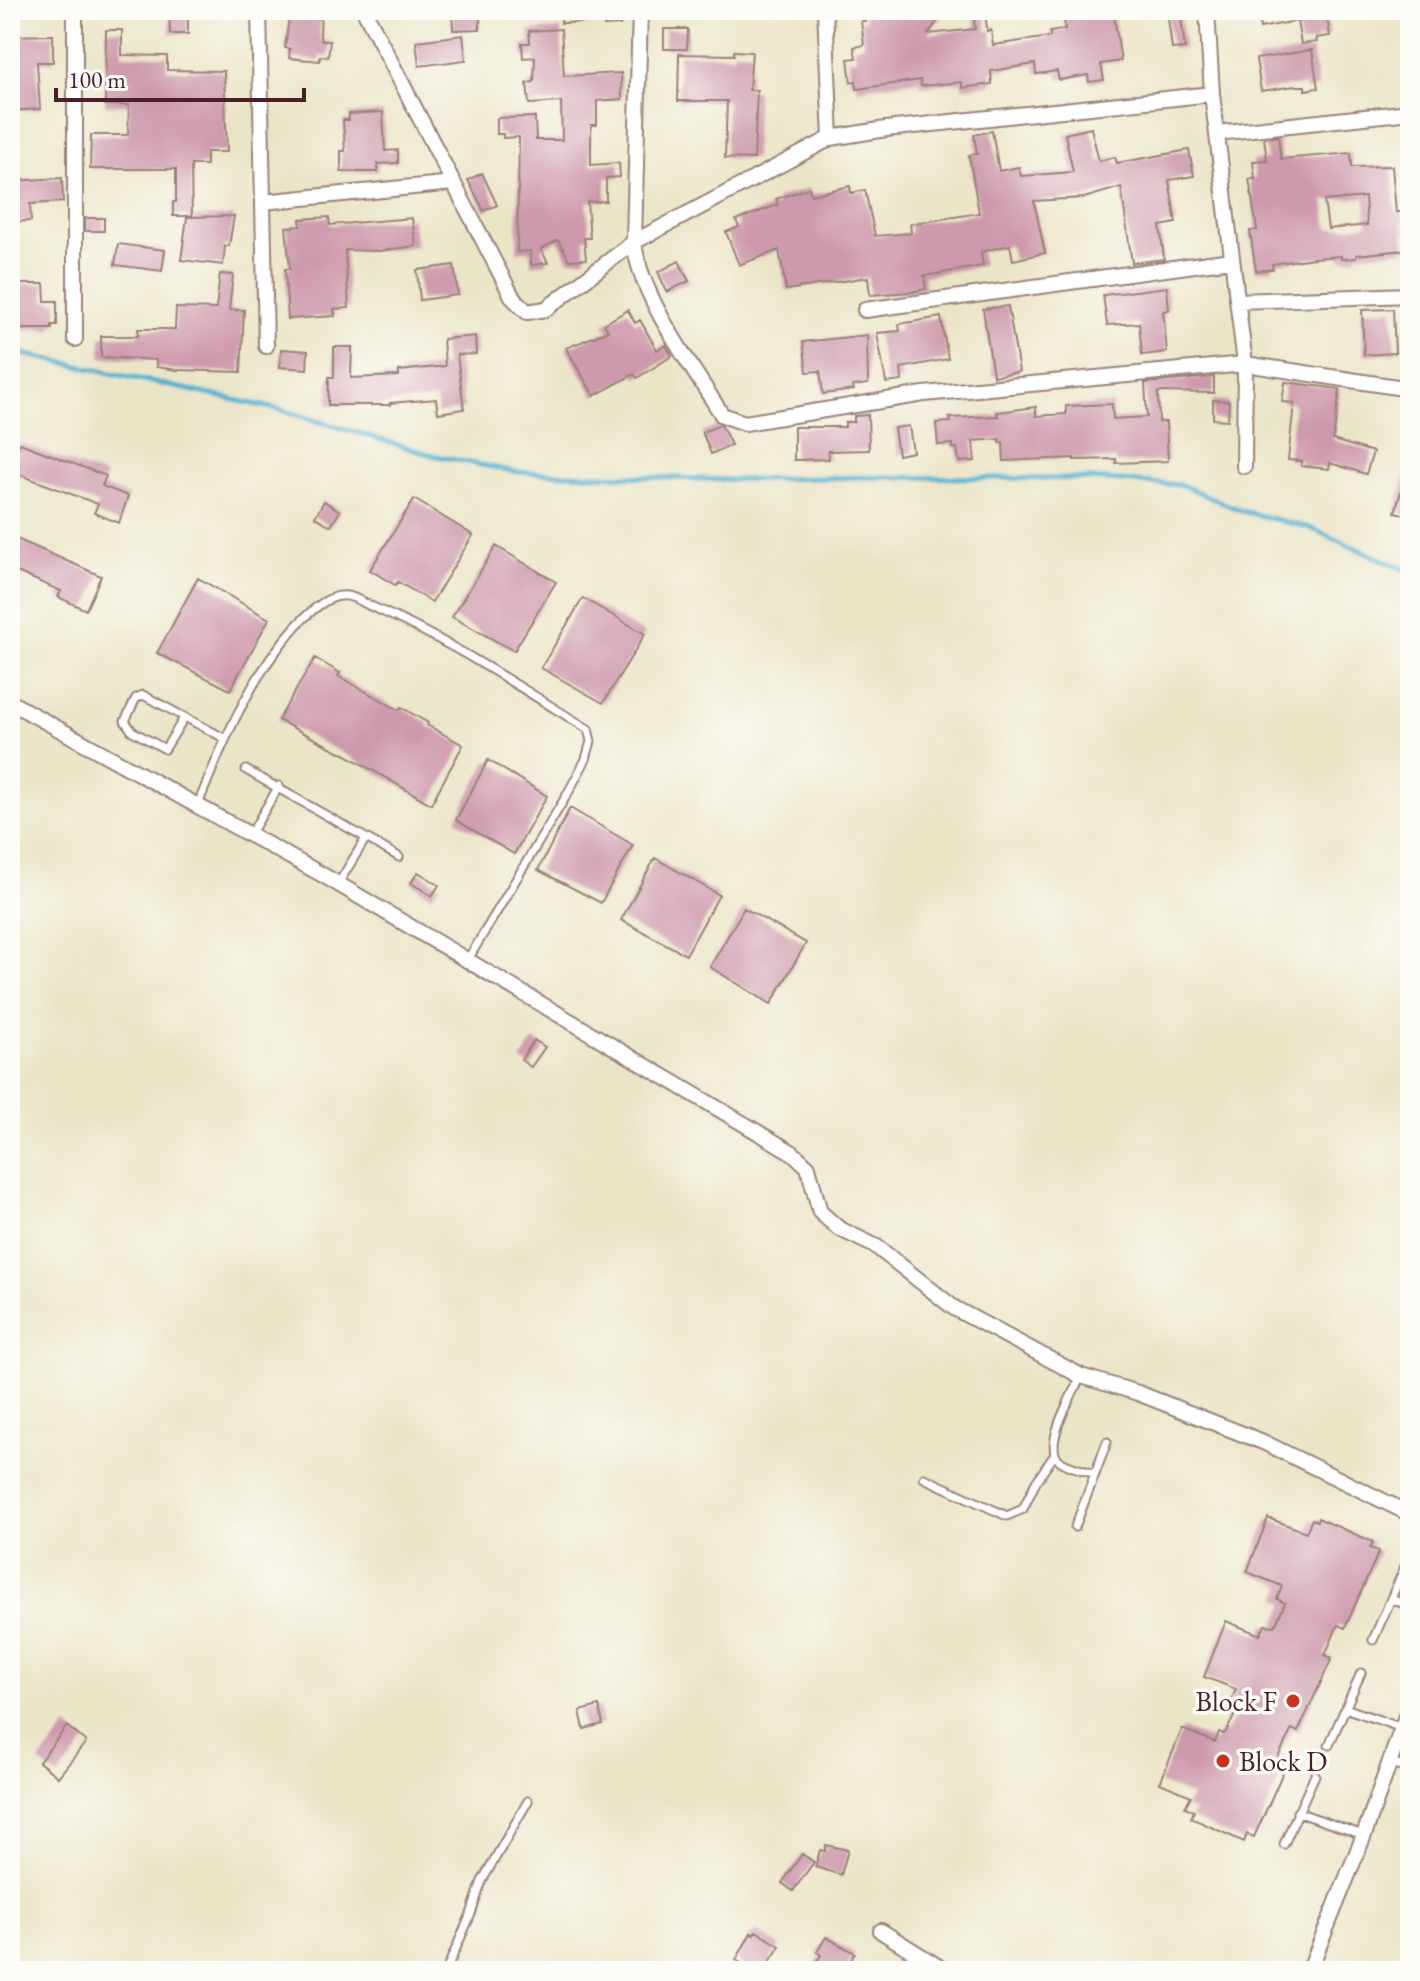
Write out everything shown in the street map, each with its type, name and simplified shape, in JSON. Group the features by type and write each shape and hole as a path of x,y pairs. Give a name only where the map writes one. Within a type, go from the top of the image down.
{"street":[{"path":"75,10 75,339"},
{"path":"259,10 266,346"},
{"path":"364,10 513,298 527,312 546,309 634,242 831,138 901,127 1212,94"},
{"path":"640,10 634,242 644,281 722,415 745,423 924,394 1245,364 1410,389"},
{"path":"825,10 831,138"},
{"path":"1207,10 1212,94 1245,364 1244,466"},
{"path":"1217,133 1410,112"},
{"path":"263,202 453,183"},
{"path":"865,310 1231,260"},
{"path":"1238,301 1410,295"},
{"path":"10,702 338,884 793,1153 808,1167 820,1212 838,1228 877,1247 954,1308 1081,1376 1138,1393 1263,1442 1410,1514"},
{"path":"1309,1971 1364,1835 1410,1705"},
{"path":"881,1931 945,1971"}],"lane":[{"path":"197,807 224,738 258,673 277,647 323,602 347,596 395,617 588,729 591,741 574,782 467,961"},
{"path":"184,718 165,749 132,731 125,721 136,698 143,695 224,738"},
{"path":"246,770 279,786 399,857"},
{"path":"250,835 279,786"},
{"path":"338,884 366,838"},
{"path":"1081,1376 1053,1442 1060,1461 1095,1474"},
{"path":"1075,1527 1107,1442"},
{"path":"924,1478 1007,1516 1023,1509 1055,1454"},
{"path":"1373,1640 1410,1555"},
{"path":"1391,1599 1410,1606"},
{"path":"1329,1745 1361,1673"},
{"path":"1345,1708 1402,1728"},
{"path":"1390,1761 1410,1772"},
{"path":"1284,1844 1315,1775"},
{"path":"446,1971 482,1881 528,1801"},
{"path":"1297,1812 1364,1835"}],"building":[{"path":"290,10 321,10 320,37 322,41 330,41 328,57 320,56 320,61 289,58 290,49 285,48"},
{"path":"452,10 480,10 480,29 453,30"},
{"path":"561,10 620,10 620,25 604,26 604,22 561,23"},
{"path":"864,10 946,10 928,34 975,29 973,10 985,10 987,31 991,30 993,45 1050,37 1050,32 1065,29 1063,10 1113,10 1121,61 1101,64 1104,80 1089,82 1088,75 1059,80 1057,71 1036,74 1035,64 991,71 992,84 962,88 962,82 921,86 920,80 857,89 856,81 851,82 848,59 856,58 854,47 864,45 861,21 865,21"},
{"path":"1180,10 1185,48 1172,49 1167,11"},
{"path":"1257,10 1326,10 1330,36 1301,44 1297,21 1260,28"},
{"path":"169,11 188,11 188,34 170,34"},
{"path":"561,29 564,76 621,73 622,99 597,101 597,125 591,125 591,165 619,163 620,177 606,178 606,201 587,202 590,238 584,238 586,259 569,260 558,240 541,249 548,263 531,265 530,251 517,252 519,137 503,138 503,134 497,134 497,118 535,117 536,140 562,140 561,102 529,104 527,83 534,82 535,57 523,58 522,43 530,43 529,31"},
{"path":"664,29 688,29 687,49 664,49"},
{"path":"106,30 122,30 122,55 167,56 167,70 224,71 227,152 206,152 206,165 191,165 192,216 173,216 176,169 90,169 91,135 128,135 129,105 105,105"},
{"path":"53,35 53,62 37,62 40,109 10,111 10,36"},
{"path":"463,35 466,60 419,66 416,41"},
{"path":"1312,50 1318,88 1305,90 1305,86 1295,86 1261,91 1256,59"},
{"path":"734,51 752,52 749,90 757,90 754,159 725,158 727,101 678,101 679,54 734,55"},
{"path":"383,112 385,151 398,150 398,163 378,164 378,172 341,172 341,151 345,151 343,120 349,120 349,114"},
{"path":"1091,128 1099,161 1115,157 1117,163 1189,150 1194,176 1169,180 1176,223 1160,226 1164,259 1132,263 1121,187 1084,198 1034,201 1045,253 1013,260 1010,245 981,252 983,266 924,276 926,289 911,292 870,295 868,277 786,290 779,250 739,265 726,232 739,227 736,220 778,205 776,199 809,188 811,195 850,186 851,193 865,190 875,236 911,233 910,224 979,213 969,155 977,154 974,135 992,131 999,171 1019,167 1021,176 1073,172 1065,134"},
{"path":"1278,136 1281,159 1351,153 1352,167 1392,166 1396,212 1402,212 1405,250 1356,255 1356,258 1313,258 1272,264 1273,269 1256,271 1250,231 1257,230 1249,179 1255,179 1253,161 1267,160 1264,138","holes":["1365,197 1367,225 1328,229 1324,201"]},
{"path":"482,173 497,205 484,211 468,180"},
{"path":"62,178 63,202 30,204 31,221 10,222 10,181"},
{"path":"234,216 223,265 181,260 187,217"},
{"path":"329,217 330,225 412,218 416,246 379,251 345,250 349,308 334,309 335,316 288,319 285,269 290,269 286,227 301,226 300,219"},
{"path":"85,218 104,218 104,231 85,231"},
{"path":"118,244 165,250 162,271 115,265"},
{"path":"679,261 689,281 667,292 658,272"},
{"path":"454,265 458,295 420,300 417,270"},
{"path":"220,274 233,275 229,310 244,310 241,372 177,370 156,367 156,360 101,357 101,336 138,336 138,329 175,329 176,308 216,309"},
{"path":"10,284 44,284 45,301 57,301 57,325 52,325 52,329 10,329"},
{"path":"1167,287 1169,310 1163,311 1167,352 1142,355 1139,323 1107,325 1103,295"},
{"path":"1008,306 1019,372 993,376 983,309"},
{"path":"1393,309 1395,353 1364,355 1362,310"},
{"path":"628,310 635,323 640,320 657,350 666,345 672,356 637,378 634,374 594,396 566,348 608,331 604,324"},
{"path":"941,317 948,359 901,368 902,381 886,383 877,333 900,331 899,324"},
{"path":"867,335 868,384 853,386 854,390 823,394 820,371 807,372 803,342"},
{"path":"475,336 476,354 457,355 464,409 438,413 436,399 390,405 328,405 329,377 334,377 334,347 352,347 351,378 399,376 399,371 445,366 443,339"},
{"path":"281,349 308,351 307,369 280,367"},
{"path":"1214,377 1214,393 1158,392 1159,422 1166,422 1168,461 1116,463 1116,459 1074,458 1004,461 1003,443 999,439 973,441 975,461 959,462 957,448 953,448 953,444 938,445 936,423 951,422 950,418 998,416 997,412 1036,407 1036,416 1066,414 1066,406 1112,404 1113,419 1147,417 1145,383"},
{"path":"1285,382 1340,389 1333,440 1373,452 1366,474 1330,463 1329,469 1301,466 1302,461 1288,460 1294,403 1282,402"},
{"path":"1213,400 1229,401 1228,420 1213,419"},
{"path":"868,415 869,450 828,451 829,459 794,460 794,427 845,427 845,422 854,422 854,416"},
{"path":"720,425 731,445 711,454 702,432"},
{"path":"909,426 913,452 898,455 894,428"},
{"path":"20,443 106,476 102,486 128,496 119,523 94,513 98,504 10,471 10,452 15,454"},
{"path":"1406,474 1410,474 1410,516 1395,512"},
{"path":"414,499 473,535 432,602 370,570"},
{"path":"324,501 340,511 331,526 315,517"},
{"path":"10,536 101,576 86,610 58,597 61,591 10,569"},
{"path":"496,546 556,582 514,651 452,617"},
{"path":"198,578 269,619 230,690 157,653"},
{"path":"583,598 645,634 603,703 541,668"},
{"path":"315,658 340,673 338,676 399,710 401,707 463,745 431,804 278,720"},
{"path":"488,760 547,796 514,854 456,820"},
{"path":"570,808 633,845 601,903 538,870"},
{"path":"655,858 719,895 686,955 621,920"},
{"path":"418,872 439,885 432,896 411,883"},
{"path":"744,908 806,943 771,1004 710,967"},
{"path":"534,1040 545,1047 531,1067 521,1060"},
{"path":"1268,1518 1306,1532 1312,1519 1317,1521 1318,1518 1373,1542 1370,1548 1379,1551 1345,1628 1338,1625 1325,1655 1332,1658 1298,1732 1292,1729 1279,1755 1278,1761 1286,1765 1254,1837 1247,1834 1244,1842 1191,1818 1194,1811 1185,1807 1191,1796 1160,1783 1182,1729 1215,1742 1219,1732 1226,1732 1239,1707 1230,1702 1236,1689 1204,1677 1226,1621 1260,1635 1265,1625 1275,1626 1285,1603 1277,1599 1282,1586 1247,1572"},
{"path":"599,1706 603,1724 584,1729 580,1711"},
{"path":"67,1726 86,1742 58,1777 39,1762"},
{"path":"826,1845 848,1850 841,1875 815,1867 820,1850 825,1851"},
{"path":"802,1854 814,1862 793,1891 782,1883"},
{"path":"756,1931 780,1946 764,1971 753,1971 736,1960 751,1933 753,1935"},
{"path":"826,1937 855,1953 844,1971 821,1971 814,1967 821,1955 817,1952"}],"waterway":[{"path":"10,351 281,410 432,455 516,472 726,480 870,477 1090,479 1182,485 1242,511 1310,528 1410,572"}],"place":[{"name":"Block F","path":"1293,1701"},
{"name":"Block D","path":"1223,1761"}]}
